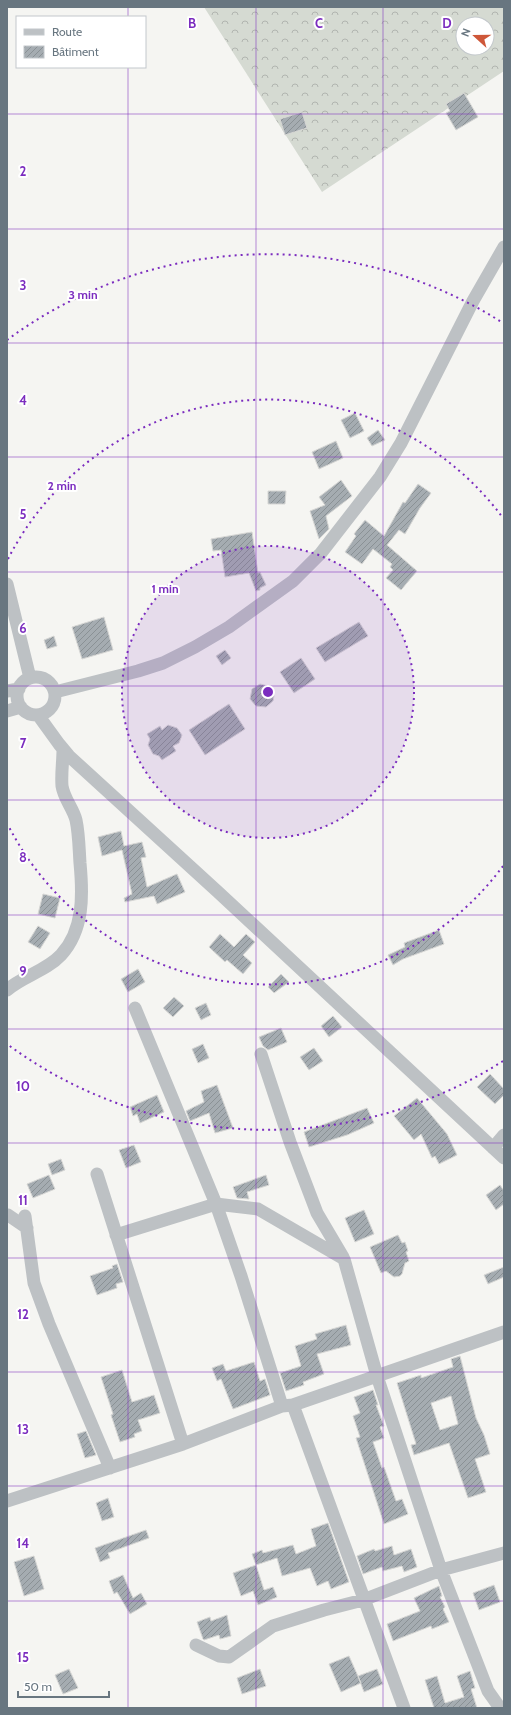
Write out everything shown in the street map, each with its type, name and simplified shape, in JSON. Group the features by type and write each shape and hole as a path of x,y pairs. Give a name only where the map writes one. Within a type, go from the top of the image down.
{"street":[{"path":"55,692 138,671 163,663 195,647 229,627 293,581 321,552 384,472 401,443 473,301 504,247"},
{"path":"7,584 30,678"},
{"path":"38,677 46,680 52,685 55,692 53,705 49,710 38,715 32,714 21,707 13,690 30,678 38,677"},
{"path":"7,711 21,707"},
{"path":"38,715 63,750 504,1158"},
{"path":"7,990 46,968 60,956 69,943 80,912 83,895 79,842 76,819 62,786 63,750"},
{"path":"135,1008 216,1204 288,1406 404,1708"},
{"path":"261,1054 290,1142 317,1213 344,1259 376,1376 441,1570 488,1691 500,1708"},
{"path":"493,1148 504,1135"},
{"path":"96,1174 183,1444"},
{"path":"116,1235 216,1204 258,1208 344,1259"},
{"path":"8,1215 26,1222 34,1283 52,1332 110,1468"},
{"path":"7,1501 183,1444 288,1406 504,1332"},
{"path":"196,1645 219,1656 229,1657 273,1626 324,1610 363,1600 441,1570 504,1553"}],"green space":[{"path":"204,7 504,7 504,71 322,192"}],"building":[{"path":"464,93 478,117 456,130 446,113 450,111 446,104"},
{"path":"302,112 307,128 285,135 280,119"},
{"path":"355,413 364,431 350,438 341,420"},
{"path":"378,430 385,440 372,446 367,438"},
{"path":"336,441 343,458 319,469 312,452"},
{"path":"341,480 352,496 326,516 329,529 319,539 310,511 325,505 319,497"},
{"path":"418,484 431,493 420,508 405,534 399,530 387,545 417,571 401,590 386,578 393,570 390,567 392,564 373,549 362,564 345,552 356,536 354,534 365,520 384,536 403,502 405,503"},
{"path":"268,491 286,491 285,504 268,504"},
{"path":"252,532 258,573 260,572 266,585 260,588 260,590 256,591 249,573 225,577 221,550 213,551 211,539"},
{"path":"104,617 113,650 82,659 72,627"},
{"path":"359,622 368,636 325,662 316,648"},
{"path":"54,636 57,646 47,649 44,640"},
{"path":"225,650 231,658 222,665 216,656"},
{"path":"301,658 315,679 294,693 280,672"},
{"path":"260,684 272,687 274,696 273,701 266,707 256,706 250,699 252,689"},
{"path":"229,704 245,729 205,755 189,730"},
{"path":"168,725 177,728 182,735 179,743 173,746 176,751 162,760 159,756 153,754 148,745 150,739 147,734 160,726 162,730"},
{"path":"121,831 124,846 142,842 146,857 141,858 147,887 177,874 185,892 157,904 154,896 125,902 124,898 132,894 122,850 102,856 98,837"},
{"path":"43,894 60,898 55,918 38,914"},
{"path":"38,926 50,933 40,949 28,942"},
{"path":"439,930 444,944 403,959 393,965 388,955 405,947 404,943"},
{"path":"220,934 234,947 246,934 255,942 243,955 252,963 243,974 227,960 225,962 209,947"},
{"path":"138,969 145,982 128,992 121,979"},
{"path":"281,974 289,982 274,993 268,987"},
{"path":"174,997 184,1006 173,1017 163,1008"},
{"path":"206,1003 211,1015 201,1020 195,1008"},
{"path":"333,1016 342,1027 329,1037 321,1026"},
{"path":"281,1028 287,1042 268,1050 263,1046 259,1037"},
{"path":"203,1044 209,1058 198,1063 192,1049"},
{"path":"314,1048 323,1061 309,1070 300,1057"},
{"path":"490,1074 504,1089 504,1095 495,1104 477,1087"},
{"path":"217,1085 233,1128 215,1133 209,1113 190,1121 186,1111 204,1102 201,1091"},
{"path":"157,1095 164,1112 140,1123 137,1114 133,1116 130,1107"},
{"path":"417,1098 447,1134 457,1155 439,1164 435,1156 432,1158 421,1134 414,1140 394,1116"},
{"path":"367,1108 374,1123 347,1135 309,1147 304,1132"},
{"path":"134,1145 141,1162 126,1168 119,1150"},
{"path":"61,1159 65,1170 52,1175 48,1164"},
{"path":"49,1175 55,1189 33,1198 27,1184"},
{"path":"266,1175 269,1185 247,1192 249,1199 237,1198 233,1187"},
{"path":"500,1185 504,1191 504,1204 496,1210 486,1195"},
{"path":"364,1210 374,1234 355,1242 345,1218"},
{"path":"398,1235 402,1243 405,1242 409,1261 405,1263 402,1274 394,1277 386,1271 381,1273 370,1247"},
{"path":"117,1264 123,1282 116,1284 117,1288 97,1295 90,1276 113,1268 112,1266"},
{"path":"504,1267 504,1277 488,1284 484,1275"},
{"path":"346,1325 351,1345 317,1354 324,1374 303,1382 304,1385 286,1391 280,1373 301,1366 295,1346 317,1339 315,1334"},
{"path":"460,1356 476,1418 484,1435 490,1454 475,1459 486,1492 468,1498 449,1443 414,1455 411,1445 416,1444 397,1383 421,1375 421,1378 453,1367 451,1359","holes":["451,1396 458,1424 440,1430 431,1403"]},
{"path":"254,1362 260,1381 265,1379 270,1395 233,1409 221,1379 217,1381 212,1368 223,1364 226,1371"},
{"path":"122,1370 132,1402 154,1395 160,1413 138,1420 142,1431 134,1434 135,1437 120,1442 101,1377"},
{"path":"373,1390 378,1405 376,1405 384,1426 380,1427 384,1438 373,1442 396,1501 402,1499 408,1514 384,1524 356,1438 360,1437 353,1416 360,1413 354,1397"},
{"path":"86,1431 96,1455 85,1458 77,1434"},
{"path":"108,1498 114,1517 102,1521 96,1503"},
{"path":"328,1523 349,1582 331,1589 328,1581 317,1586 310,1568 282,1576 277,1558 256,1565 252,1554 262,1550 263,1553 293,1545 296,1554 316,1546 311,1529"},
{"path":"146,1530 149,1538 108,1553 110,1558 100,1562 95,1548"},
{"path":"392,1546 394,1555 411,1549 417,1567 404,1572 402,1566 383,1571 382,1567 363,1574 357,1556 374,1549 375,1551"},
{"path":"34,1556 44,1589 24,1596 14,1562"},
{"path":"256,1565 264,1590 273,1587 277,1597 258,1605 253,1591 241,1596 233,1573"},
{"path":"123,1575 133,1598 141,1593 147,1604 130,1614 117,1592 114,1594 109,1581"},
{"path":"494,1585 500,1602 479,1610 473,1593"},
{"path":"439,1586 442,1596 440,1597 445,1607 443,1609 449,1622 432,1629 431,1626 393,1641 387,1624 420,1611 414,1598"},
{"path":"227,1615 231,1636 220,1639 219,1635 204,1640 197,1622 210,1617 211,1621"},
{"path":"349,1656 361,1683 341,1692 329,1664"},
{"path":"69,1669 78,1688 63,1694 55,1675"},
{"path":"260,1669 266,1686 242,1694 237,1678"},
{"path":"377,1669 383,1684 364,1692 358,1676"},
{"path":"470,1671 475,1688 471,1689 477,1708 434,1708 425,1680 437,1676 445,1703 464,1697 457,1676"}]}
